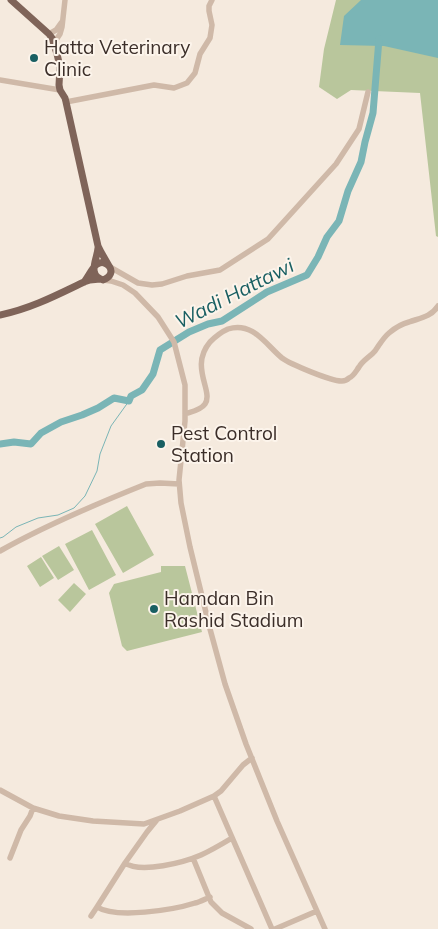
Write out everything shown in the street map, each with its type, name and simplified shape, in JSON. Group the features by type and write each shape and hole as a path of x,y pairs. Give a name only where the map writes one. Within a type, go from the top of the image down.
{"main road":[{"path":"0,315 27,308 84,282 110,276 110,267 98,246 64,96 58,78 60,67 54,43 49,34 11,0"},
{"path":"98,246 94,273 97,278 101,279"},
{"path":"84,282 96,264 102,262 110,267"}],"street":[{"path":"54,43 61,30 65,0"},
{"path":"0,80 64,96 154,85 174,88 186,83 195,73 200,54 210,38 212,25 209,6 212,0"},
{"path":"49,34 58,29 63,19"},
{"path":"110,267 138,283 162,284 188,276 220,270 268,239 336,164 359,129 368,92"},
{"path":"110,267 123,285"},
{"path":"101,279 111,280 135,293 158,317 174,342 185,385 185,414 179,482 181,503 190,547 225,684 246,744 277,821 325,929"},
{"path":"185,414 201,408 206,403 201,358 205,348 221,332 229,329 247,329 256,333 282,358 306,370 342,381 352,378 359,366 390,332 399,326 426,317 438,306"},
{"path":"0,551 61,520 146,484 179,482"},
{"path":"0,790 32,808 59,816 144,824 214,796 252,758"},
{"path":"214,796 274,929 317,912"},
{"path":"10,858 32,808"},
{"path":"90,916 145,834 158,819"},
{"path":"138,824 143,827 145,834"},
{"path":"125,863 129,866 145,867 166,865 193,858 232,838"},
{"path":"193,858 211,902 219,911 251,929"},
{"path":"97,907 113,912 142,912 194,904 210,898"}],"green space":[{"path":"336,0 438,0 438,237 436,236 420,93 351,90 337,99 319,87 324,49"},
{"path":"127,506 154,555 123,573 95,524"},
{"path":"92,530 116,575 89,590 65,544"},
{"path":"59,546 74,570 58,580 42,556"},
{"path":"41,557 54,578 40,587 27,566"},
{"name":"Hamdan Bin Rashid Stadium","path":"161,566 185,566 202,632 127,651 122,646 109,593 114,584 161,572"},
{"path":"74,583 86,594 70,612 58,600"}],"water":[{"path":"361,0 438,0 438,58 384,46 340,45 344,16"}],"waterway":[{"name":"Wadi Hattawi","path":"0,444 14,442 31,444 41,433 61,422 98,408 114,398 129,401 131,396 142,390 153,374 160,350 189,332 208,324 222,321 267,292 307,275 327,237 339,221 348,191 361,162 373,113 379,39"},
{"path":"0,538 16,527 38,518 58,515 74,508 85,496 97,471 100,454 111,426 129,401"}],"place":[{"name":"Hatta Veterinary Clinic","path":"34,58"},
{"name":"Pest Control Station","path":"161,444"},
{"name":"Hamdan Bin Rashid Stadium","path":"154,609"}]}
